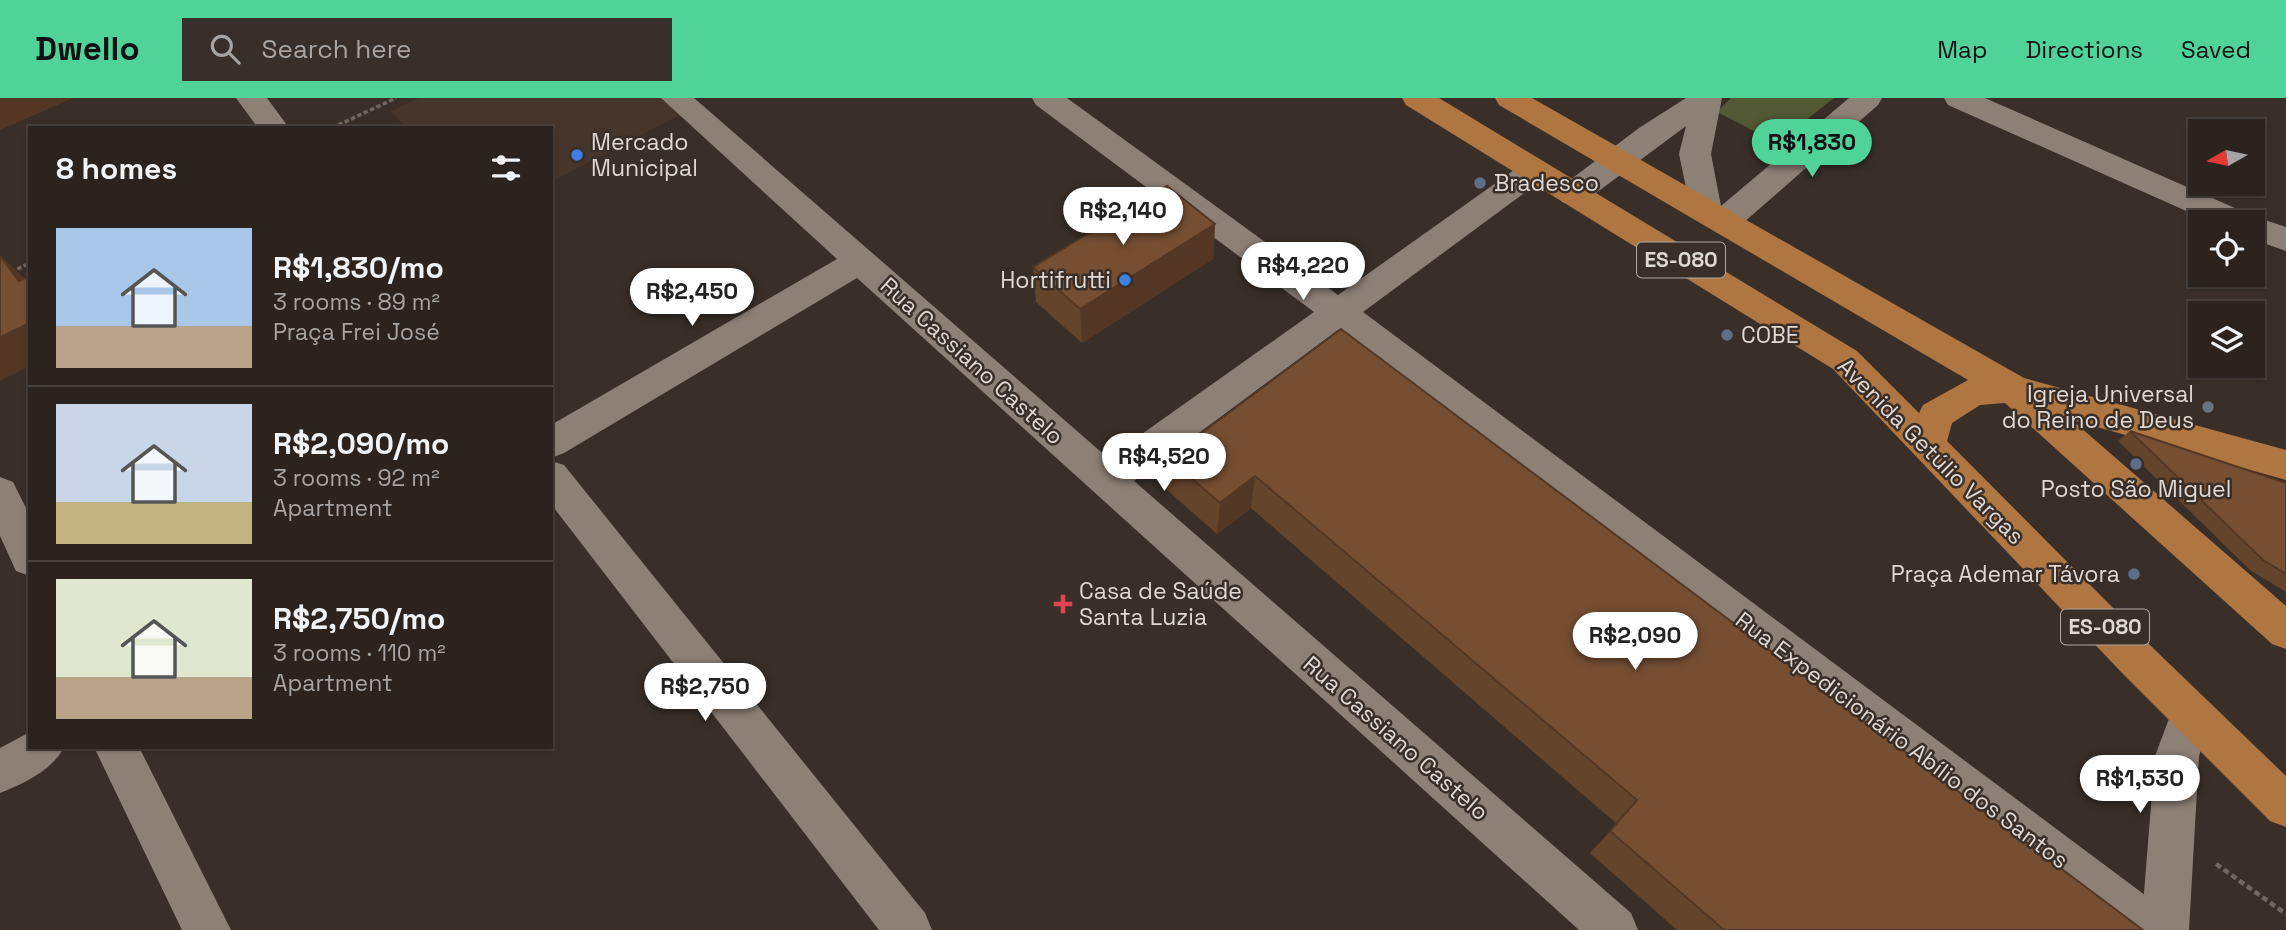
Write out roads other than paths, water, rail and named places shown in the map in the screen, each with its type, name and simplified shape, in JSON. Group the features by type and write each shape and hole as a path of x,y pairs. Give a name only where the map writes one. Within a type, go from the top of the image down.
{"main road":[{"name":"Avenida Getúlio Vargas","path":"1416,98 1845,360 2191,715 2286,806"},
{"name":"ES-080","path":"1510,98 2012,389 2286,465"},
{"path":"1927,445 1936,415 1973,391 2012,389 2271,614 2286,631"}],"street":[{"path":"251,98 272,126"},
{"name":"Rua Cassiano Castelo","path":"676,98 862,260 1105,481 1614,930"},
{"name":"Rua Expedicionário Abílio dos Santos","path":"1047,98 1338,312 2152,930"},
{"path":"1573,194 1707,98 1695,155 1699,183 1715,217 1867,98"},
{"path":"1959,98 2213,210"},
{"path":"1105,481 1535,170"},
{"path":"2265,232 2286,239"},
{"path":"553,442 862,260"},
{"path":"553,479 908,930"},
{"path":"0,493 28,555"},
{"path":"2165,930 2177,756 2191,715"},
{"path":"0,772 39,749"},
{"path":"117,749 207,930"}],"place":[{"name":"Mercado Municipal","path":"577,155"},
{"name":"Bradesco","path":"1480,183"},
{"name":"Hortifrutti","path":"1125,280"},
{"name":"COBE","path":"1727,335"},
{"name":"Igreja Universal do Reino de Deus","path":"2208,407"},
{"name":"Posto São Miguel","path":"2136,464"},
{"name":"Praça Ademar Távora","path":"2134,574"},
{"name":"Casa de Saúde Santa Luzia","path":"1063,604"}]}
